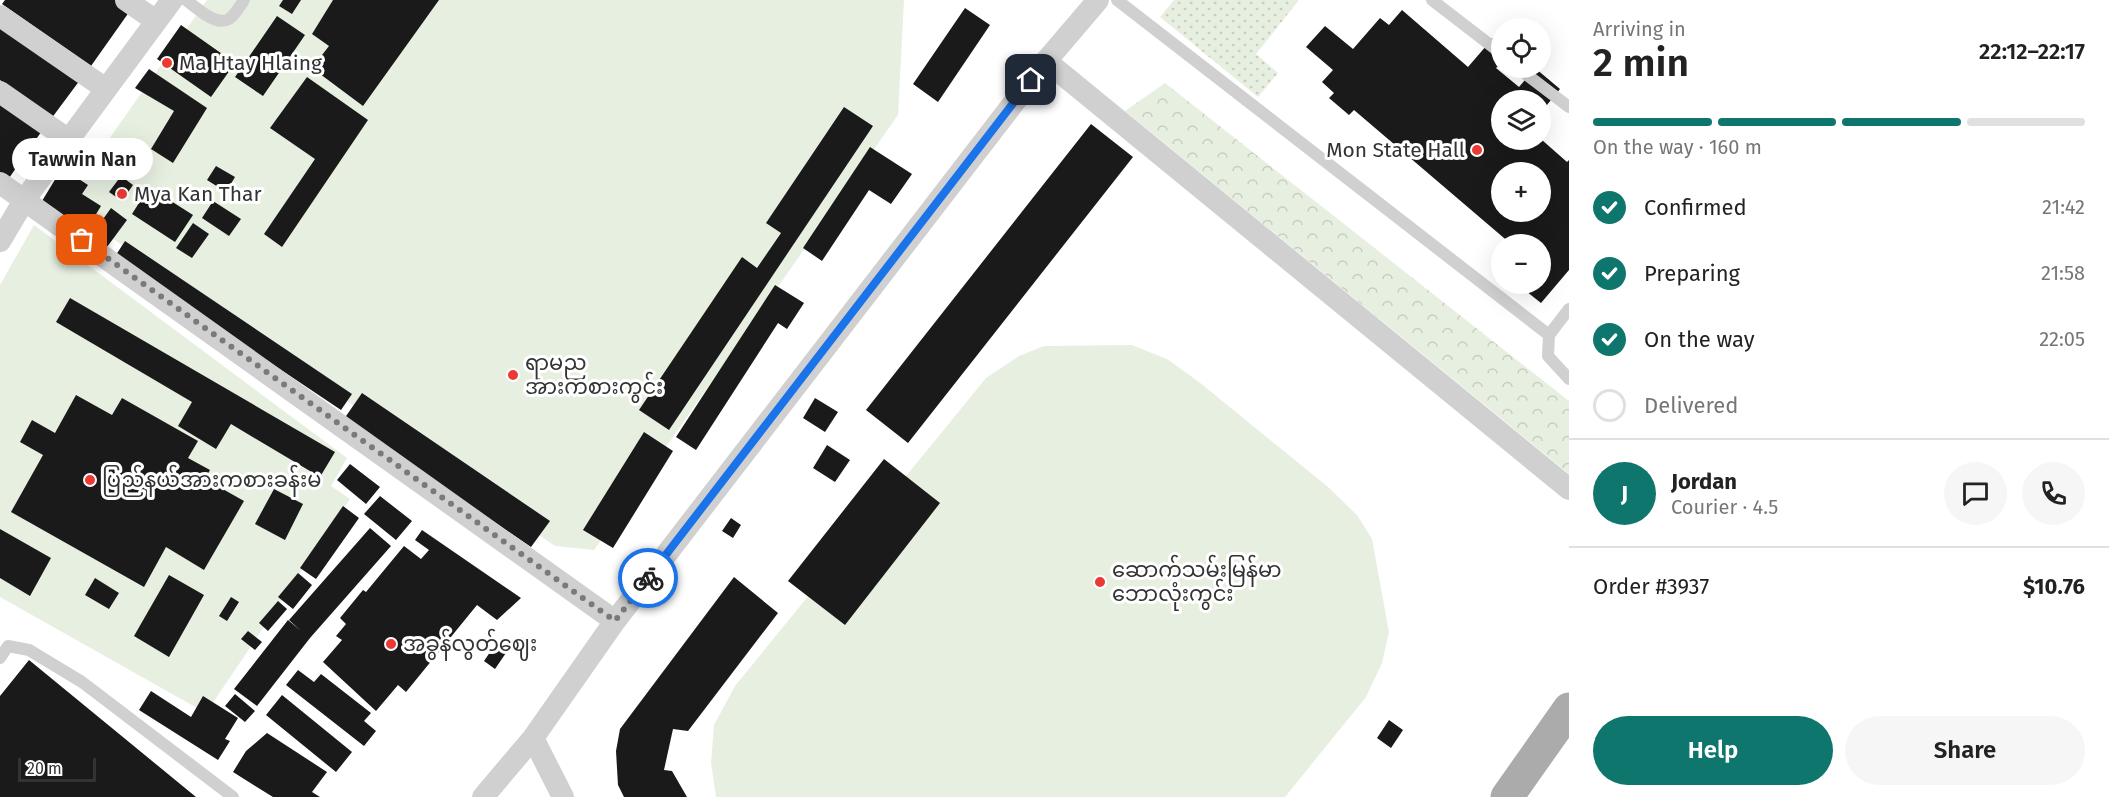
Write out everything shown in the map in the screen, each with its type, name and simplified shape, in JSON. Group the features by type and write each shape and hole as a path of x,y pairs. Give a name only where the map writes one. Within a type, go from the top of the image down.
{"main road":[{"path":"1507,797 1569,709"}],"street":[{"path":"126,0 156,21"},
{"path":"0,242 25,199 172,0"},
{"path":"483,797 533,738 615,621 1046,61 1098,0"},
{"path":"0,16 106,89"},
{"path":"1046,61 1569,489"},
{"path":"0,92 69,140"},
{"path":"0,183 615,621"},
{"path":"533,738 563,797"}],"lane":[{"path":"186,0 217,21 223,21 230,19 244,0"},
{"path":"1117,0 1549,335"},
{"path":"1432,0 1491,46"},
{"path":"1531,78 1569,107"},
{"path":"1569,309 1549,335 1548,356 1569,379"},
{"path":"0,657 8,646 29,650 82,682 232,797"}],"green space":[{"name":"ရာမည အားကစားကွင်း","path":"207,0 904,0 898,115 594,550 555,546 63,204"},
{"path":"1174,0 1299,0 1256,54 1278,73 1258,97 1160,17"},
{"path":"1165,83 1569,401 1569,474 1125,111"},
{"path":"34,225 347,458 331,486 350,499 206,713 0,597 0,285"},
{"name":"ဆောက်သမ်းမြန်မာ ဘောလုံးကွင်း","path":"1132,345 1167,359 1199,382 1328,487 1357,515 1372,539 1389,632 1382,663 1366,697 1285,797 716,797 711,763 714,725 735,686 986,378 1019,356 1044,346"}],"building":[{"path":"5,0 119,0 132,8 91,66 2,4"},
{"path":"283,0 301,0 292,14 279,6"},
{"path":"333,0 439,0 363,106 312,68 329,46 312,34"},
{"path":"965,8 990,25 938,102 913,84"},
{"name":"Mon State Hall","path":"1402,10 1468,67 1491,40 1491,78 1508,78 1519,87 1527,78 1547,78 1560,89 1551,100 1551,90 1491,90 1491,150 1551,150 1551,148 1567,162 1569,160 1569,270 1551,291 1551,234 1499,234 1354,110 1349,115 1329,98 1334,93 1322,82 1333,70 1306,47 1325,26 1353,49 1380,18 1389,25"},
{"path":"277,16 305,35 263,96 235,77"},
{"path":"0,19 83,76 51,119 0,80"},
{"path":"181,25 235,63 211,97 157,59"},
{"path":"149,69 207,108 173,163 151,149 174,111 135,88"},
{"path":"307,77 368,120 282,247 264,234 315,159 270,128"},
{"path":"0,94 46,125 7,181 0,176"},
{"path":"844,107 873,126 669,430 639,410 742,257 757,268 781,233 766,223"},
{"path":"1091,124 1133,157 908,443 866,410"},
{"path":"870,147 912,174 891,204 869,190 822,261 803,248"},
{"path":"216,166 235,177 226,192 207,180"},
{"path":"62,168 88,185 82,194 101,206 84,234 39,206"},
{"path":"121,176 133,185 122,201 109,192"},
{"path":"149,187 193,215 175,242 132,214"},
{"path":"213,201 241,219 229,236 202,218"},
{"path":"111,208 127,220 107,247 91,236"},
{"path":"193,223 209,234 192,258 176,248"},
{"path":"125,241 352,394 341,410 114,258"},
{"path":"775,285 804,303 787,329 778,323 696,450 676,437"},
{"name":"Mon State Hall","path":"1530,294 1549,294 1541,303"},
{"path":"70,298 335,452 320,477 231,424 216,449 178,426 192,402 56,322"},
{"path":"362,393 550,521 531,547 344,419"},
{"path":"76,395 112,415 122,398 198,441 188,458 210,470 205,479 244,501 204,570 166,547 144,587 11,512 43,455 20,442 32,420 55,433"},
{"path":"815,398 838,412 825,432 803,418"},
{"path":"644,432 673,451 613,548 583,530"},
{"path":"827,445 850,460 835,482 813,468"},
{"path":"884,459 940,503 845,625 788,581"},
{"path":"350,464 380,487 366,504 337,480"},
{"path":"274,489 303,504 285,540 255,524"},
{"path":"380,496 412,521 396,540 364,514"},
{"path":"343,506 359,518 316,579 300,568"},
{"path":"731,518 741,525 733,538 722,531"},
{"path":"370,528 391,546 310,638 257,706 234,689 288,620 301,631 289,620"},
{"path":"0,529 51,558 30,596 0,578"},
{"path":"422,530 521,598 497,620 477,605 406,692 398,685 376,711 323,662 342,640 336,636 346,624 340,618 363,590 366,592 404,546 421,559 429,550 415,540"},
{"path":"298,573 312,585 293,609 278,597"},
{"path":"169,575 204,595 169,657 134,636"},
{"path":"734,577 778,613 688,731 673,729 664,770 672,771 687,797 624,797 618,785 616,751 620,729"},
{"path":"95,578 119,593 109,609 85,595"},
{"path":"231,597 239,602 227,621 219,616"},
{"path":"278,601 287,609 268,631 259,623"},
{"path":"248,631 262,642 255,650 241,639"},
{"path":"497,642 508,650 495,669 484,661"},
{"path":"29,660 196,797 0,797 0,696"},
{"path":"298,670 314,682 321,674 371,713 364,721 376,731 364,746 286,685"},
{"path":"151,691 191,717 203,696 238,718 225,739 230,741 218,760 139,710"},
{"path":"235,694 255,711 245,722 225,706"},
{"path":"282,695 352,752 336,772 266,715"},
{"path":"1389,720 1403,730 1391,748 1377,738"},
{"path":"267,733 327,772 312,792 320,797 273,797 233,772 246,751"}],"way so far":[{"path":"82,240 615,621 648,578"}],"place":[{"name":"Ma Htay Hlaing","path":"167,63"},
{"name":"Mon State Hall","path":"1477,150"},
{"name":"Mya Kan Thar","path":"122,194"},
{"name":"Tawwin Nan","path":"82,240"},
{"name":"ရာမည အားကစားကွင်း","path":"513,375"},
{"name":"ပြည်နယ်အားကစားခန်းမ","path":"90,480"},
{"name":"ဆောက်သမ်းမြန်မာ ဘောလုံးကွင်း","path":"1100,582"},
{"name":"အခွန်လွတ်ဈေး","path":"391,644"}],"route":[{"path":"648,578 1031,80"}]}
